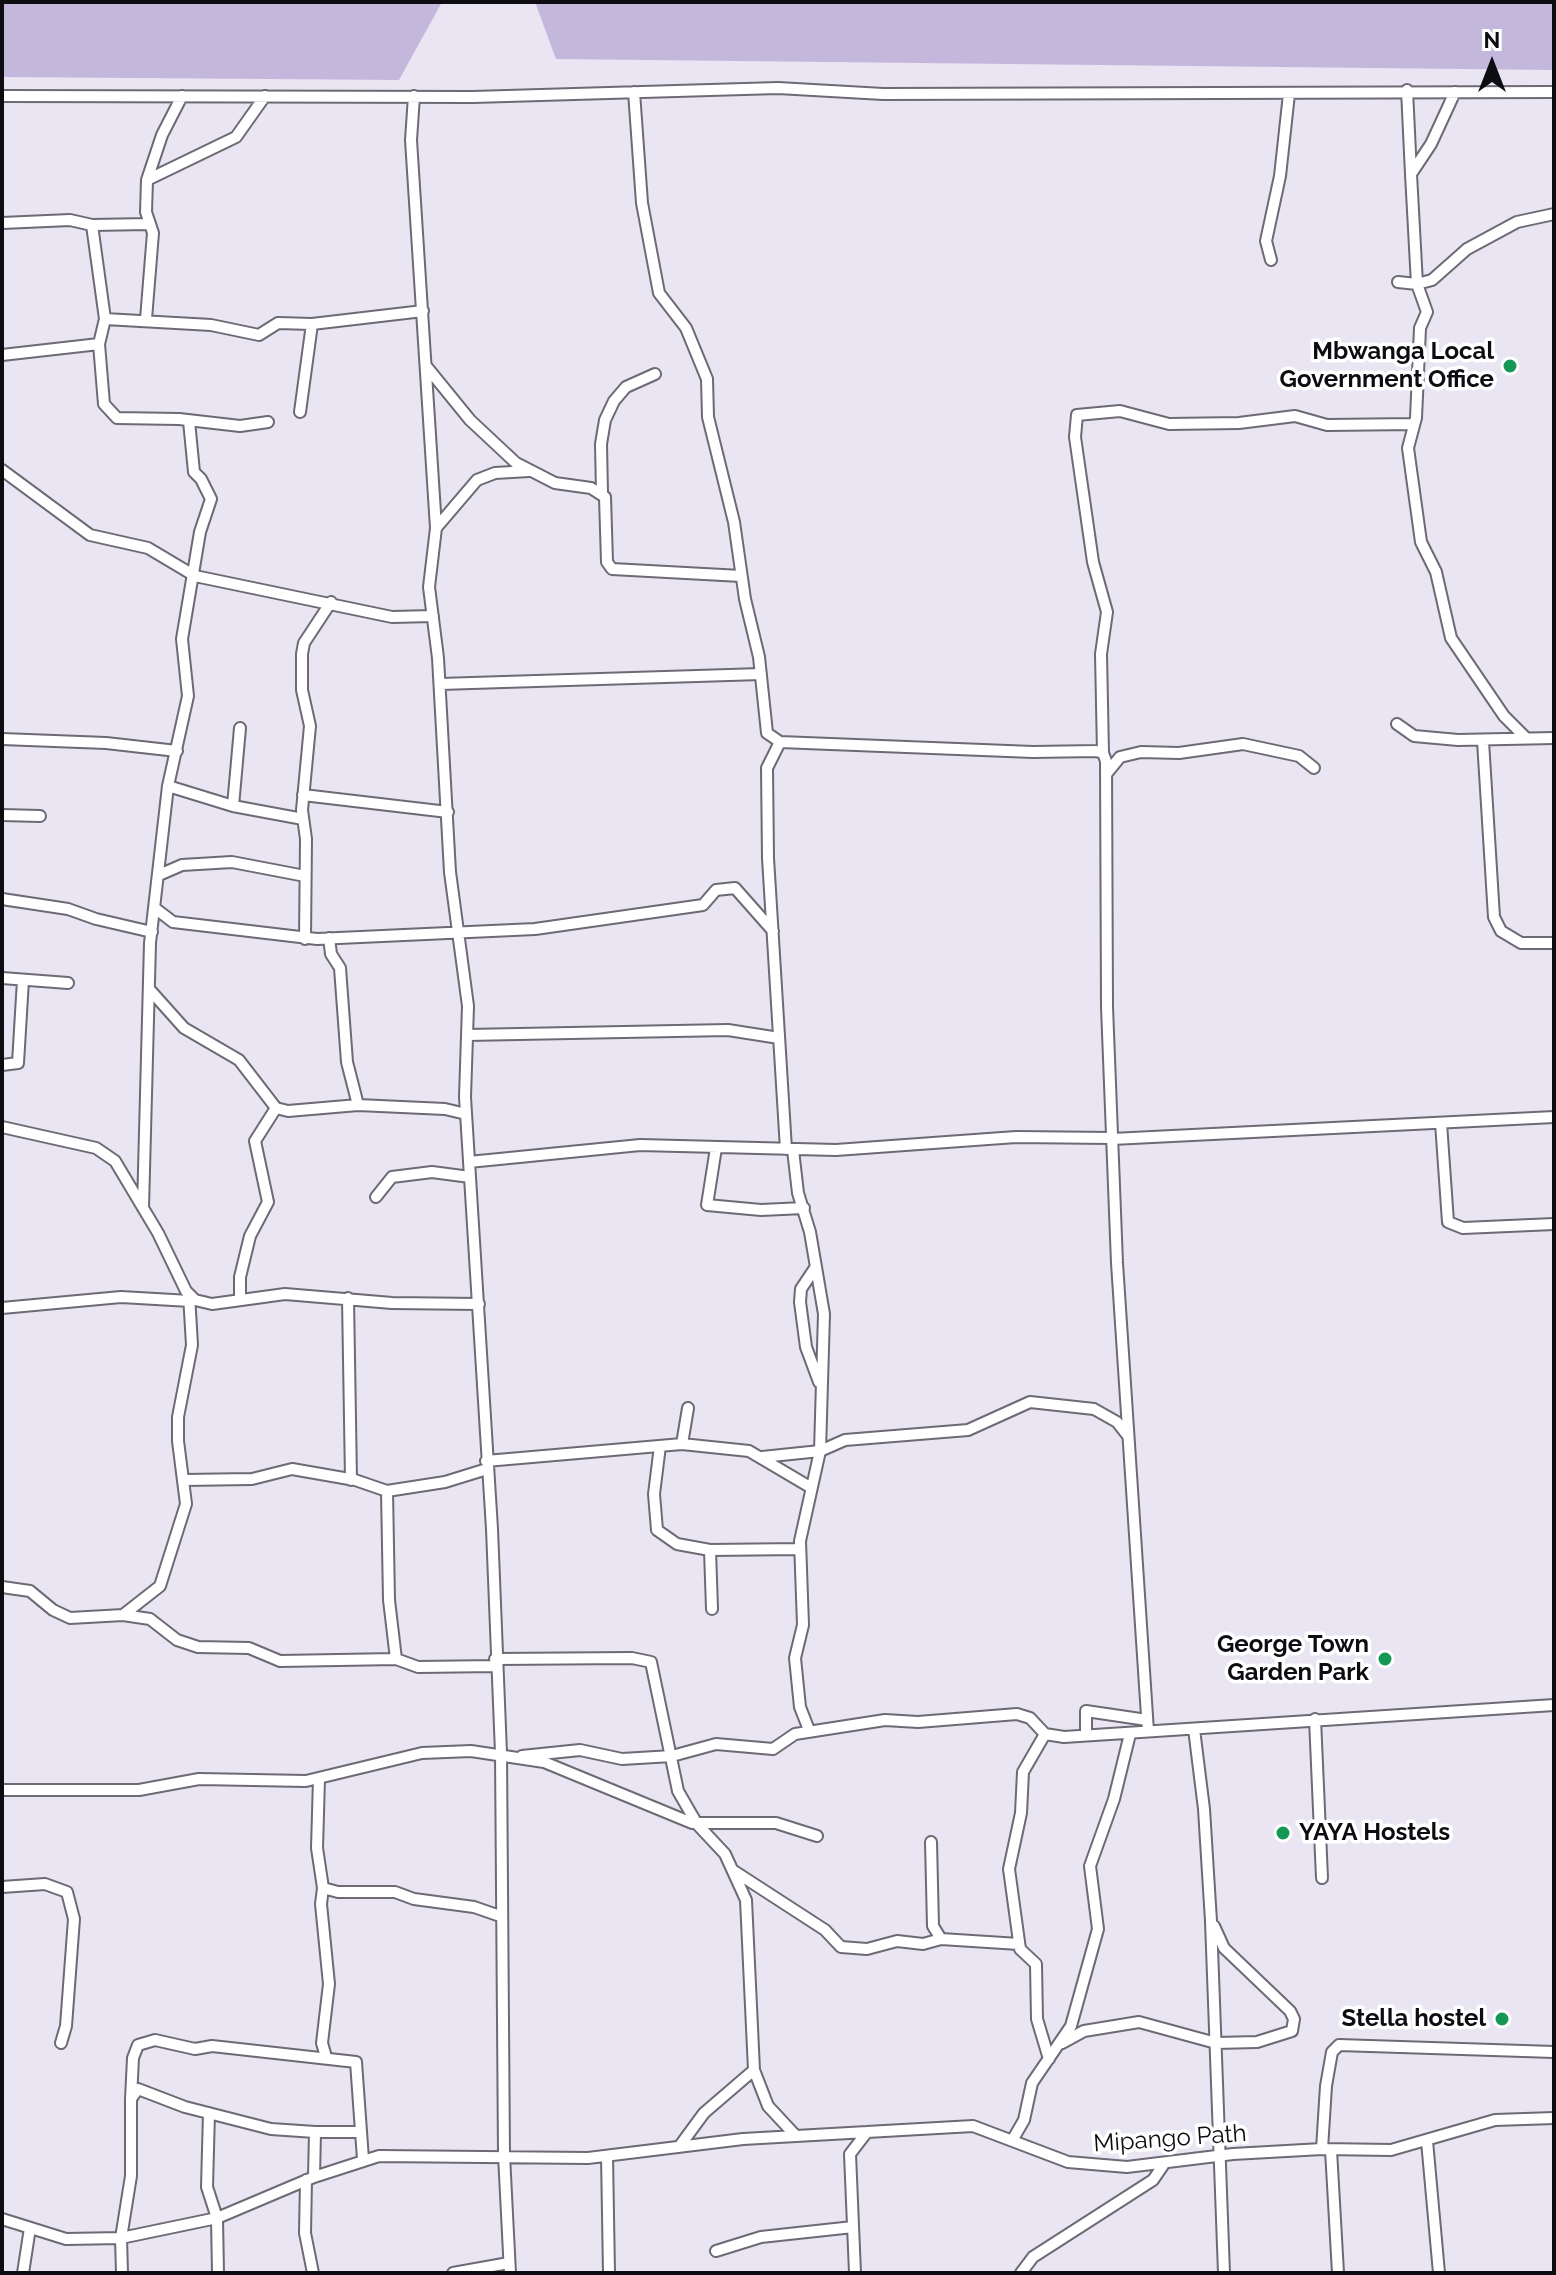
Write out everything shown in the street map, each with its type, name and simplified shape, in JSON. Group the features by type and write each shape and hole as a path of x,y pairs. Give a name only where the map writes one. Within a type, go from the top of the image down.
{"street":[{"path":"2,96 414,96 778,88 883,94 1289,94 1407,90 1554,92"},
{"path":"1407,90 1417,284 1427,312 1420,328 1414,424 1408,448 1421,542 1436,572 1451,638 1504,716 1526,738"},
{"path":"634,92 642,203 659,293 686,328 707,379 708,417 734,522 741,576 761,674 764,728 769,736 780,742 1103,753"},
{"path":"1411,174 1431,144 1455,92"},
{"path":"1271,260 1266,241 1280,176 1289,94"},
{"path":"146,319 153,233 148,224 147,180 162,135 182,96"},
{"path":"147,180 236,137 265,96"},
{"path":"414,96 411,140 436,528 429,587 440,684 456,933 468,1006 466,1114 479,1304 501,1753 504,2155 510,2268 453,2273"},
{"path":"1398,282 1417,284 1432,280 1467,249 1517,222 1554,214"},
{"path":"2,223 70,220 92,225 132,227 148,224"},
{"path":"92,225 105,319 99,344 104,404 117,418 240,426 268,422"},
{"path":"105,319 211,325 259,335 278,323 312,324 423,311"},
{"path":"300,412 312,324"},
{"path":"2,355 99,344"},
{"path":"425,365 476,426 529,471 555,483 591,488 602,493"},
{"path":"655,374 626,387 614,401 605,420 601,444 602,493 607,506 607,562 612,569 741,576"},
{"path":"1148,1725 1129,1437 1107,1007 1107,773 1103,753 1101,654 1107,612 1093,562 1075,437 1077,415 1120,411 1169,424 1239,423 1295,416 1327,425 1414,424"},
{"path":"143,1208 152,932 168,786 188,696 182,639 200,532 211,499 194,472 189,421"},
{"path":"2,470 90,535 148,548 195,576 392,617 433,616"},
{"path":"436,528 477,480 495,473 529,471"},
{"path":"305,939 303,795 310,726 302,690 302,654 316,621 331,602"},
{"path":"440,684 761,674"},
{"path":"1397,724 1414,736 1483,741 1554,738"},
{"path":"233,806 240,728"},
{"path":"2,739 106,743 177,751"},
{"path":"1483,741 1494,917 1501,931 1521,943 1554,943"},
{"path":"780,742 767,768 779,1038 789,1149 821,1287 826,1331 820,1451 810,1487 800,1549 803,1625 795,1658 800,1707 809,1730"},
{"path":"1107,773 1120,757 1141,752 1179,753 1243,744 1299,756 1314,768"},
{"path":"168,786 233,806 303,819"},
{"path":"303,795 448,812"},
{"path":"2,815 40,816"},
{"path":"159,875 182,865 232,862 305,876"},
{"path":"156,909 173,922 305,939 535,929 703,905 716,890 735,888 773,931"},
{"path":"2,899 68,909 152,932"},
{"path":"329,938 331,954 340,968 347,1062 358,1105"},
{"path":"2,978 68,983"},
{"path":"2,1065 18,1063 19,1002 23,980"},
{"path":"150,990 184,1028 239,1060 276,1108 288,1111 358,1105 445,1109 466,1114"},
{"path":"467,1035 728,1030 779,1038"},
{"path":"240,1298 240,1277 250,1236 268,1202 255,1141 276,1108"},
{"path":"469,1162 640,1145 877,1148 1016,1137 1112,1138 1554,1117"},
{"path":"1441,1123 1448,1222 1463,1228 1554,1224"},
{"path":"2,1127 55,1137 105,1153 123,1172 190,1298 192,1345 178,1417 178,1454 186,1504 160,1586 123,1615"},
{"path":"716,1148 707,1205 761,1210 804,1208"},
{"path":"376,1197 392,1177 432,1172 470,1177"},
{"path":"815,1268 801,1289 806,1347 821,1388"},
{"path":"801,1289 821,1287"},
{"path":"2,1308 121,1297 190,1298 212,1304 285,1294 479,1304"},
{"path":"348,1298 351,1480"},
{"path":"762,1457 820,1451 845,1440 968,1430 1030,1402 1094,1409 1117,1422 1129,1437"},
{"path":"682,1444 688,1408"},
{"path":"183,1480 252,1479 292,1469 351,1480 387,1491 445,1482 486,1465 682,1444 749,1451 810,1487"},
{"path":"660,1446 654,1494 657,1530 677,1544 710,1550 800,1549"},
{"path":"387,1491 389,1600 396,1659"},
{"path":"710,1550 712,1609"},
{"path":"2,1587 30,1591 53,1610 70,1618 123,1615 153,1621 177,1640 198,1647 249,1648 280,1661 396,1659 418,1667 632,1658 651,1662 678,1791 697,1824 725,1854 746,1900 754,2070 768,2106 795,2135"},
{"path":"1086,1733 1086,1711 1148,1725 1194,1729 1554,1705"},
{"path":"522,1756 580,1750 622,1759 672,1756 716,1744 773,1749 795,1734 809,1730 885,1720 918,1722 1017,1714 1030,1718 1045,1734 1064,1737 1086,1733 1130,1734 1148,1725"},
{"path":"1315,1719 1322,1878"},
{"path":"1194,1729 1204,1809 1211,1921 1224,2273"},
{"path":"1045,1734 1023,1772 1021,1813 1009,1869 1019,1944 1036,1964 1037,2019 1049,2059"},
{"path":"1013,2139 1024,2120 1032,2083 1062,2044 1071,2026 1098,1929 1090,1866 1114,1799 1130,1734"},
{"path":"2,1790 139,1790 199,1779 319,1779 422,1753 501,1753 522,1756 697,1824 776,1823 817,1836"},
{"path":"319,1779 317,1848 323,1888 321,1904 329,1984 322,2043 326,2057"},
{"path":"931,1842 933,1926 941,1939"},
{"path":"732,1870 825,1930 841,1947 867,1949 897,1941 923,1944 941,1939 1019,1944"},
{"path":"2,1887 45,1884 67,1892 74,1919 66,2026 61,2043"},
{"path":"323,1888 338,1892 395,1892 414,1899 474,1907 500,1916"},
{"path":"1062,2044 1084,2031 1139,2022 1216,2043 1257,2042 1279,2037 1294,2027 1290,2011 1224,1948 1211,1921"},
{"path":"122,2273 121,2238 131,2176 133,2058 138,2045 155,2040 195,2049 212,2046 356,2062 363,2159"},
{"path":"1338,2273 1326,2150 1326,2086 1332,2052 1339,2045 1554,2052"},
{"path":"679,2147 704,2113 754,2070"},
{"path":"131,2099 138,2089 209,2113 271,2129 359,2132"},
{"path":"209,2113 207,2187 217,2218 218,2273"},
{"name":"Mipango Path","path":"2,2219 77,2241 121,2238 217,2218 363,2159 607,2156 795,2135 973,2126 1080,2165 1127,2167 1221,2155 1391,2150 1495,2120 1554,2118"},
{"path":"313,2273 305,2233 315,2132"},
{"path":"855,2273 850,2154 867,2132"},
{"path":"1427,2141 1439,2273"},
{"path":"607,2156 609,2273"},
{"path":"1021,2273 1033,2257 1153,2180 1164,2164"},
{"path":"716,2251 761,2237 791,2237 853,2227"},
{"path":"23,2273 24,2249 30,2228"}],"shaded area":[{"path":"2,2 442,2 399,80 2,77"},
{"path":"535,2 1554,2 1554,70 556,59"}],"place":[{"name":"Mbwanga Local Government Office","path":"1510,366"},
{"name":"George Town Garden Park","path":"1385,1659"},
{"name":"YAYA Hostels","path":"1283,1833"},
{"name":"Stella hostel","path":"1502,2019"}]}
